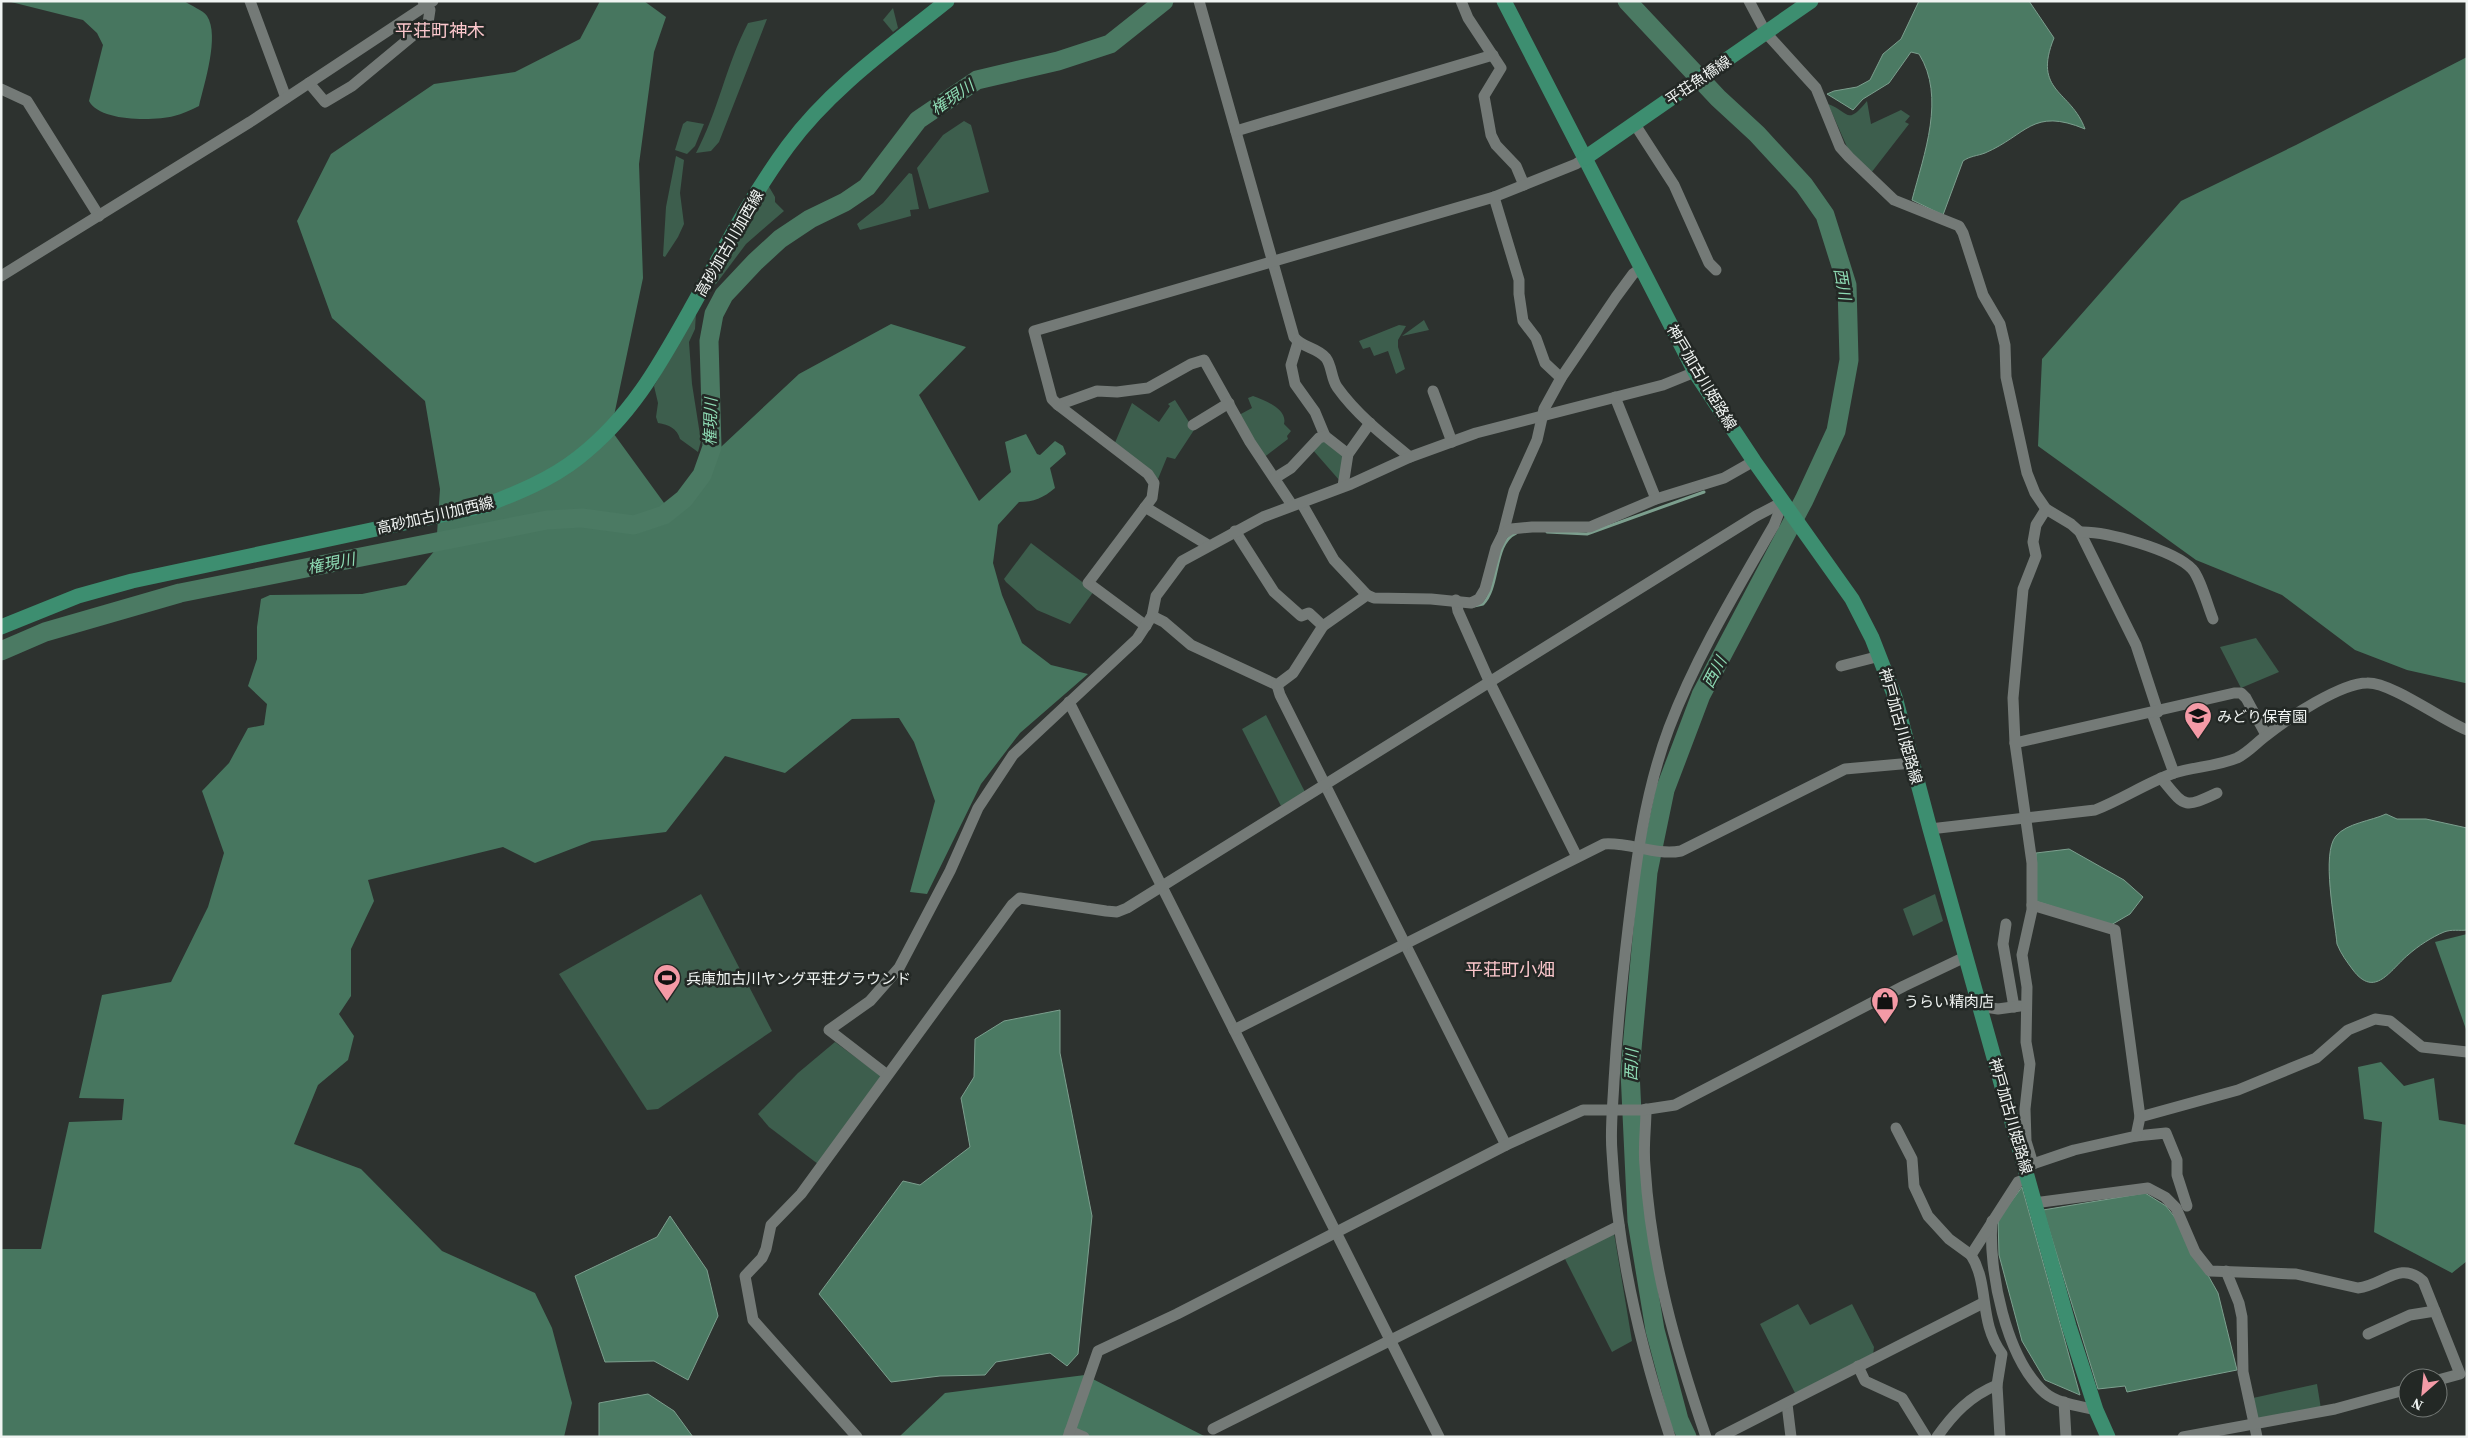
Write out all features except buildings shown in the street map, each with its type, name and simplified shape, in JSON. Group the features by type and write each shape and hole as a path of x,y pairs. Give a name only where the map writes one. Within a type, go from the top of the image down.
{"main road":[{"name":"高砂加古川加西線","path":"1,628 78,596 132,581 484,506 524,491 578,458 624,415 652,378 730,238 788,146 814,114 844,85 947,1"},
{"name":"神戸加古川姫路線","path":"1504,1 1640,269 1695,372 1754,461 1852,599 1880,656 1895,697 1965,958 2029,1170 2034,1203 2069,1326 2096,1410 2108,1437"},
{"name":"平荘魚橋線","path":"1584,158 1811,1"}],"street":[{"path":"250,1 286,98"},
{"path":"1199,1 1294,337 1298,342 1319,351 1327,359 1336,385 1370,422 1410,457"},
{"path":"1460,1 1468,18 1501,68 1484,96 1491,135 1496,145 1516,166 1524,184"},
{"path":"1749,1 1766,33 1816,88 1840,147 1849,157 1894,200 1959,226 1963,233 1983,295 2000,324 2005,345 2006,377 2027,473 2035,493 2046,509 2072,524 2080,532 2136,645 2174,773"},
{"path":"1,276 250,122 428,3 431,14 428,23 339,95 325,102 309,83"},
{"path":"1236,131 1493,55"},
{"path":"1,89 27,101 99,216"},
{"path":"1634,123 1674,185 1709,263 1716,270"},
{"path":"1277,684 1191,645 1164,622 1149,621 1088,583 1154,494 1154,483 1148,474 1058,406 1052,398 1048,386 1034,331 1494,197 1576,164 1584,158"},
{"path":"1494,197 1519,280 1518,294 1523,321 1536,338 1545,363 1562,378"},
{"path":"1058,406 1098,392 1117,392 1148,388 1202,360 1207,364 1250,442 1275,478 1297,505 1334,560 1368,595 1374,598 1393,600 1456,600 1470,603 1479,599 1485,589 1496,548 1503,534 1514,491 1537,440 1542,416 1562,378 1625,283 1640,269"},
{"path":"1298,342 1291,365 1295,384 1314,412 1325,436 1348,454"},
{"path":"886,1074 829,1030 870,1001 899,968 950,871 978,808 1013,755 1068,702 1117,660 1137,639 1149,621 1156,596 1182,561 1235,531 1410,457 1476,433 1663,385 1695,372"},
{"path":"1433,391 1452,442"},
{"path":"1615,397 1656,498"},
{"path":"1193,425 1229,403"},
{"path":"1343,486 1348,454 1370,422"},
{"path":"1275,478 1291,468 1319,438 1325,436"},
{"path":"1503,534 1511,529 1532,527 1590,527 1656,498 1724,478 1754,461"},
{"path":"857,1437 753,1320 745,1276 762,1258 771,1225 801,1194 886,1074 1012,904 1020,898 1117,912 1326,785 1756,516 1785,504"},
{"path":"1670,1437 1654,1390 1619,1226 1612,1150 1617,1026 1638,847 1651,789 1669,729 1698,662 1785,504"},
{"path":"1145,507 1208,545"},
{"path":"2029,1170 2025,1109 2030,1073 2026,1042 2026,1005 2022,954 2032,905 2032,863 2015,742 2013,682 2020,639 2023,590 2036,556 2033,542 2036,525 2046,509"},
{"path":"1235,531 1274,592 1301,616 1309,613 1324,626"},
{"path":"2080,532 2137,542 2183,562 2194,570 2213,619"},
{"path":"1277,684 1293,673 1324,626 1368,595"},
{"path":"1456,600 1458,611 1490,683 1577,857"},
{"path":"1841,666 1880,656"},
{"path":"1930,830 2095,810 2174,773 2236,758 2254,747 2266,735 2302,709 2339,691 2368,682 2388,688 2467,730"},
{"path":"1277,684 1280,695 1506,1145"},
{"path":"2015,742 2234,693 2242,694 2266,735"},
{"path":"1068,702 1439,1437"},
{"path":"1234,1030 1604,844 1620,843 1667,852 1688,848 1845,769 1912,763"},
{"path":"2162,778 2176,796 2186,804 2192,804 2217,793"},
{"path":"2032,905 2115,930 2140,1117 2136,1136"},
{"path":"2006,924 2003,944 2014,1007"},
{"path":"1084,1437 1069,1434 1098,1351 1178,1314 1506,1145 1583,1110 1644,1109 1675,1105 1904,986 1965,958"},
{"path":"1979,1006 1998,1009 2026,1005"},
{"path":"2140,1117 2238,1090 2316,1058 2348,1030 2375,1019 2390,1021 2422,1047 2467,1052"},
{"path":"1644,1109 1644,1164 1648,1208 1660,1284 1677,1349 1706,1437"},
{"path":"1896,1128 1912,1159 1914,1186 1928,1216 1949,1239 1971,1255 1983,1294 1988,1330 1993,1342 2002,1354 1997,1386 2000,1437"},
{"path":"1971,1255 2018,1182 2029,1170 2074,1150 2136,1136 2166,1133 2177,1160 2177,1175 2187,1206"},
{"path":"2034,1203 2148,1188 2165,1196 2176,1208 2195,1252 2210,1271 2296,1274 2358,1288 2369,1287 2400,1272 2414,1273 2423,1281 2460,1374 2448,1377"},
{"path":"1993,1220 1992,1264 2008,1328 2015,1347 2027,1369 2044,1392 2064,1402 2096,1410"},
{"path":"1213,1430 1619,1226"},
{"path":"2226,1271 2239,1303 2242,1317 2243,1372 2257,1437"},
{"path":"1720,1437 1983,1303"},
{"path":"2368,1334 2410,1315 2435,1311"},
{"path":"1858,1366 1865,1381 1902,1398 1926,1437"},
{"path":"1937,1437 1960,1408 1982,1391 1997,1386"},
{"path":"2183,1437 2335,1409 2398,1392"},
{"path":"2064,1402 2066,1437"},
{"path":"1787,1404 1791,1437"}],"shaded area":[{"path":"7,1 184,1 205,14 211,25 212,47 199,106 177,115 154,119 128,118 104,113 95,108 89,101 103,45 97,33 83,20"},
{"path":"600,1 644,1 666,17 654,52 639,164 643,278 611,430 667,507 707,460 799,374 891,324 966,347 919,395 979,501 1011,472 1005,442 1026,434 1037,454 1040,455 1055,441 1063,446 1066,454 1050,468 1055,488 1038,499 1019,502 998,525 993,563 1002,595 1022,643 1051,665 1088,674 1020,733 981,784 927,894 910,892 935,801 914,742 899,718 852,719 785,773 725,756 666,832 592,841 535,863 503,847 368,880 374,901 351,949 351,996 339,1014 354,1036 348,1060 318,1085 294,1144 361,1169 442,1251 535,1293 552,1328 572,1403 564,1437 1,1437 1,1249 41,1249 69,1122 122,1120 124,1099 79,1098 102,995 171,982 208,907 224,853 202,791 229,763 248,728 264,725 267,704 248,686 257,659 257,627 261,599 270,595 362,594 406,585 436,549 440,489 425,401 332,318 297,221 331,154 434,84 515,72 580,39"},
{"path":"1919,1 2029,1 2054,38 2048,56 2050,80 2079,116 2085,129 2067,123 2041,122 1985,153 1966,159 1963,161 1943,215 1912,200 1927,145 1932,107 1931,88 1927,71 1919,54 1911,52 1889,83 1863,99 1853,110 1827,94 1857,87 1870,80 1883,54 1901,39"},
{"path":"893,8 898,28 893,32 883,20"},
{"path":"767,19 719,142 711,151 696,153 748,23"},
{"path":"2467,57 2467,683 2465,683 2407,670 2355,650 2282,595 2196,560 2038,446 2042,359 2181,201 2296,145"},
{"path":"1867,101 1871,124 1901,110 1910,116 1905,122 1909,124 1871,173 1848,149 1828,104 1851,115"},
{"path":"687,121 704,124 695,146 687,154 675,150 683,124"},
{"path":"964,121 971,125 989,192 929,209 917,168 943,135"},
{"path":"676,156 684,160 680,193 684,224 665,257 663,256 666,207"},
{"path":"909,173 912,174 919,209 910,210 911,216 860,230 857,224 883,203"},
{"path":"768,185 775,197 775,202 784,211 746,244 716,284 712,285"},
{"path":"696,313 695,329 689,342 692,384 701,441 698,452 680,439 677,432 672,428 658,423 656,417 658,403 654,386"},
{"path":"1424,320 1429,330 1402,336"},
{"path":"1399,325 1406,326 1398,340 1398,347 1405,369 1396,374 1388,351 1374,356 1370,347 1363,349 1359,341"},
{"path":"1253,396 1279,410 1284,419 1284,424 1291,431 1287,436 1288,439 1263,458 1239,415 1252,408 1248,398"},
{"path":"1175,400 1194,430 1175,459 1167,457 1158,479 1114,445 1132,403 1159,422 1170,406 1168,404"},
{"path":"1323,438 1345,455 1340,481 1312,449"},
{"path":"1031,543 1094,591 1070,624 1037,610 1004,579"},
{"path":"2256,638 2279,672 2241,688 2220,647"},
{"path":"1266,715 1305,792 1281,806 1242,729"},
{"path":"2386,814 2397,819 2426,819 2467,828 2467,930 2447,931 2435,936 2412,952 2382,979 2368,982 2353,970 2342,955 2337,944 2330,888 2330,857 2336,836 2346,828"},
{"path":"2069,849 2124,880 2143,897 2130,914 2111,925 2035,901 2036,853"},
{"name":"兵庫加古川ヤング平荘グラウンド","path":"701,894 772,1031 658,1109 647,1110 559,974"},
{"path":"1935,894 1943,921 1913,936 1903,909"},
{"path":"2467,934 2467,1032 2435,942"},
{"path":"1060,1010 1060,1053 1092,1216 1078,1354 1067,1366 1050,1353 996,1362 985,1375 940,1376 891,1382 819,1294 903,1181 920,1185 970,1147 961,1098 974,1077 975,1039 1004,1021"},
{"path":"835,1042 881,1076 818,1164 769,1127 758,1114 798,1073"},
{"path":"2381,1062 2404,1086 2434,1078 2439,1120 2467,1125 2467,1261 2452,1273 2374,1232 2382,1122 2364,1119 2358,1067"},
{"path":"2022,1187 2080,1395 2045,1380 2022,1341 1999,1255 1998,1219"},
{"path":"2145,1193 2166,1206 2177,1220 2218,1293 2237,1370 2127,1392 2125,1386 2098,1389 2043,1210"},
{"path":"670,1216 707,1270 718,1316 688,1380 654,1361 605,1362 575,1276 657,1237"},
{"path":"1614,1233 1632,1341 1612,1352 1565,1259"},
{"path":"1798,1304 1810,1325 1852,1304 1874,1347 1873,1355 1796,1395 1760,1324"},
{"path":"1085,1375 1206,1437 899,1437 945,1393"},
{"path":"2317,1384 2321,1409 2261,1421 2257,1417 2253,1398"},
{"path":"648,1394 674,1411 693,1437 599,1437 599,1403"}],"waterway":[{"name":"権現川","path":"1,651 45,632 180,593 547,520 582,518 634,525 664,515 684,499 702,475 712,447 709,341 714,314 724,295 755,262 780,239 810,219 845,202 867,187 918,120 977,80 1058,61 1110,44 1164,1"},
{"name":"西川","path":"1627,1 1718,98 1757,134 1804,185 1825,215 1847,285 1849,360 1836,431 1804,500 1701,695 1665,790 1648,872 1630,1071 1637,1221 1655,1330 1679,1420 1687,1437"},
{"path":"1547,532 1587,534 1704,492"},
{"path":"1474,606 1483,604 1488,596 1500,555 1509,538 1516,533"}],"place":[{"name":"みどり保育園","path":"2198,740"},
{"name":"兵庫加古川ヤング平荘グラウンド","path":"667,1002"},
{"name":"うらい精肉店","path":"1885,1025"}],"district":[{"name":"平荘町神木","path":"440,30"},
{"name":"平荘町小畑","path":"1510,969"}]}
